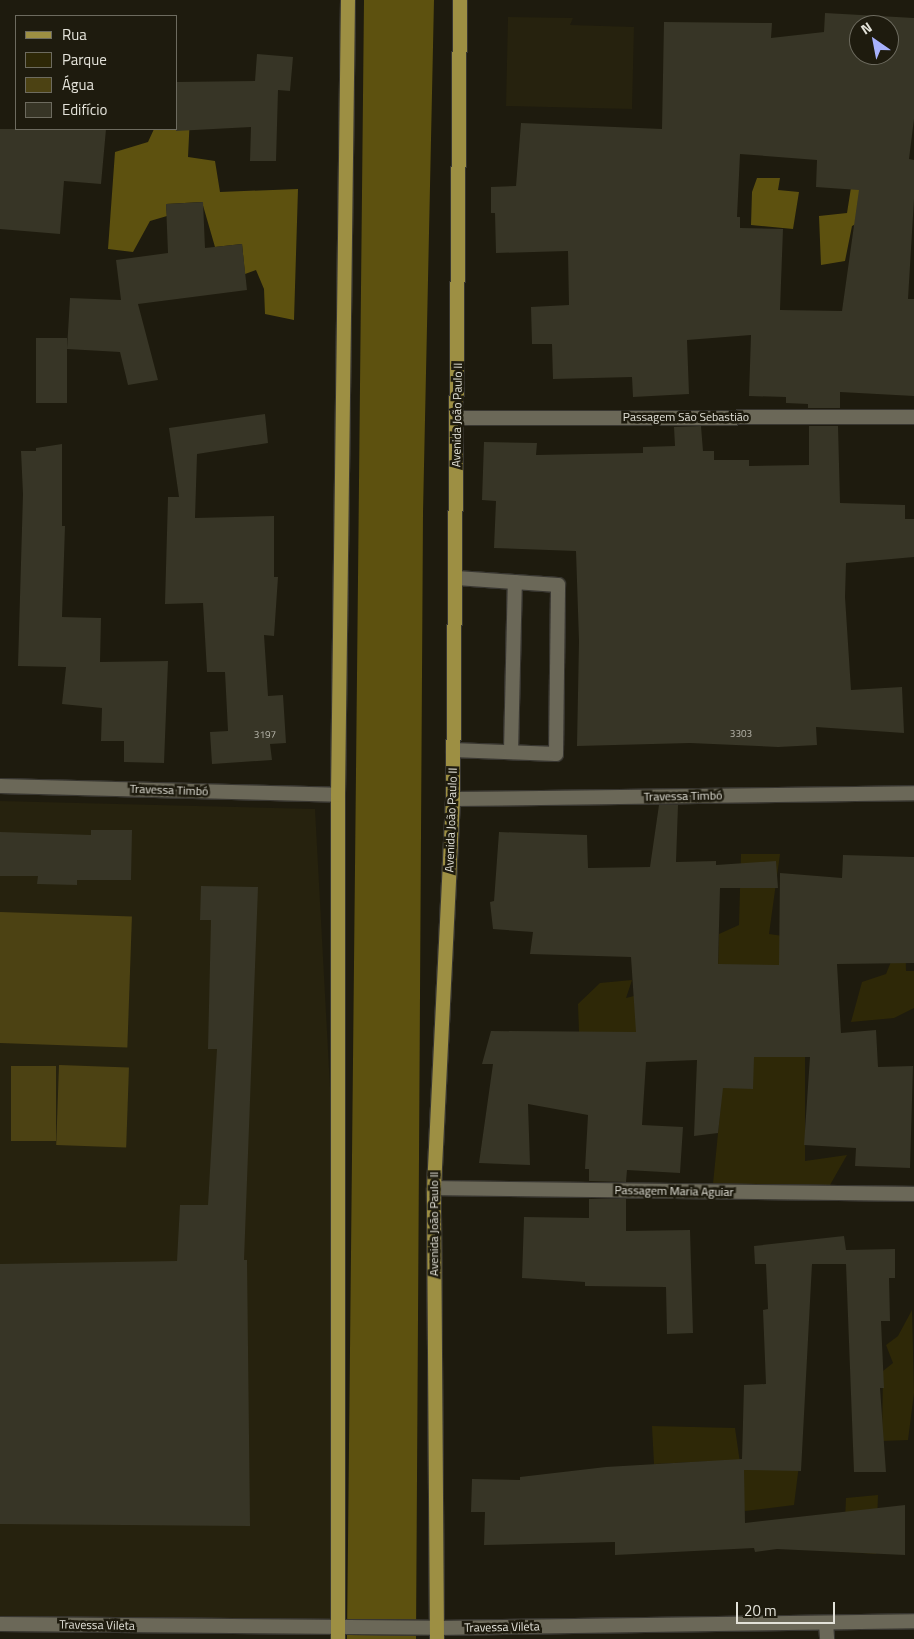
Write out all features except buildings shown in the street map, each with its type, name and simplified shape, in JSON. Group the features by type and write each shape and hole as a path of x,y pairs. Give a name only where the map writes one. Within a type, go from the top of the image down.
{"main road":[{"path":"338,1634 338,795 348,0"},
{"name":"Avenida João Paulo II","path":"437,1634 434,1188 453,799 460,0"}],"street":[{"name":"Passagem São Sebastião","path":"457,418 914,417"},
{"path":"453,750 556,754 558,585 456,578"},
{"path":"511,752 515,582"},
{"name":"Travessa Timbó","path":"0,786 338,795"},
{"name":"Travessa Timbó","path":"453,799 914,793"},
{"name":"Passagem Maria Aguiar","path":"434,1188 914,1194"},
{"name":"Travessa Vileta","path":"0,1624 338,1634 437,1634 914,1621"},
{"path":"826,1623 827,1639"}],"shaded area":[{"path":"364,0 434,0 423,513 416,1639 347,1639"},
{"path":"508,17 573,18 570,25 634,27 632,109 506,106"},
{"path":"863,111 880,211 852,226 845,261 821,265 819,216 847,213"},
{"path":"190,116 188,157 215,161 220,192 298,189 294,320 265,314 264,289 256,270 245,274 242,244 215,247 202,202 166,204 167,216 150,221 133,252 108,249 115,152 148,142 154,130 178,130 178,127"},
{"path":"757,178 780,178 778,190 799,192 793,229 751,225 752,192"},
{"path":"0,801 315,809 340,1272 338,1629 0,1624"}],"green space":[{"path":"741,854 780,854 769,934 805,939 805,1161 847,1155 830,1185 713,1184 721,1103 725,1012 717,998 719,934 739,925"},
{"path":"905,927 906,971 914,971 914,1008 894,1018 851,1022 862,982 886,974"},
{"path":"632,980 626,998 654,991 643,1032 579,1032 578,1004 600,983"},
{"path":"912,1310 914,1393 908,1440 882,1441 883,1371 893,1363 886,1345 898,1336"},
{"path":"652,1426 735,1428 741,1470 772,1470 799,1465 794,1505 745,1511 715,1461 654,1464"},
{"path":"878,1495 876,1554 834,1551 845,1520 846,1498"}],"water":[{"path":"0,912 132,917 127,1048 0,1043"},
{"path":"59,1065 129,1067 126,1147 56,1145"},
{"path":"11,1066 56,1066 56,1141 11,1141"}]}
